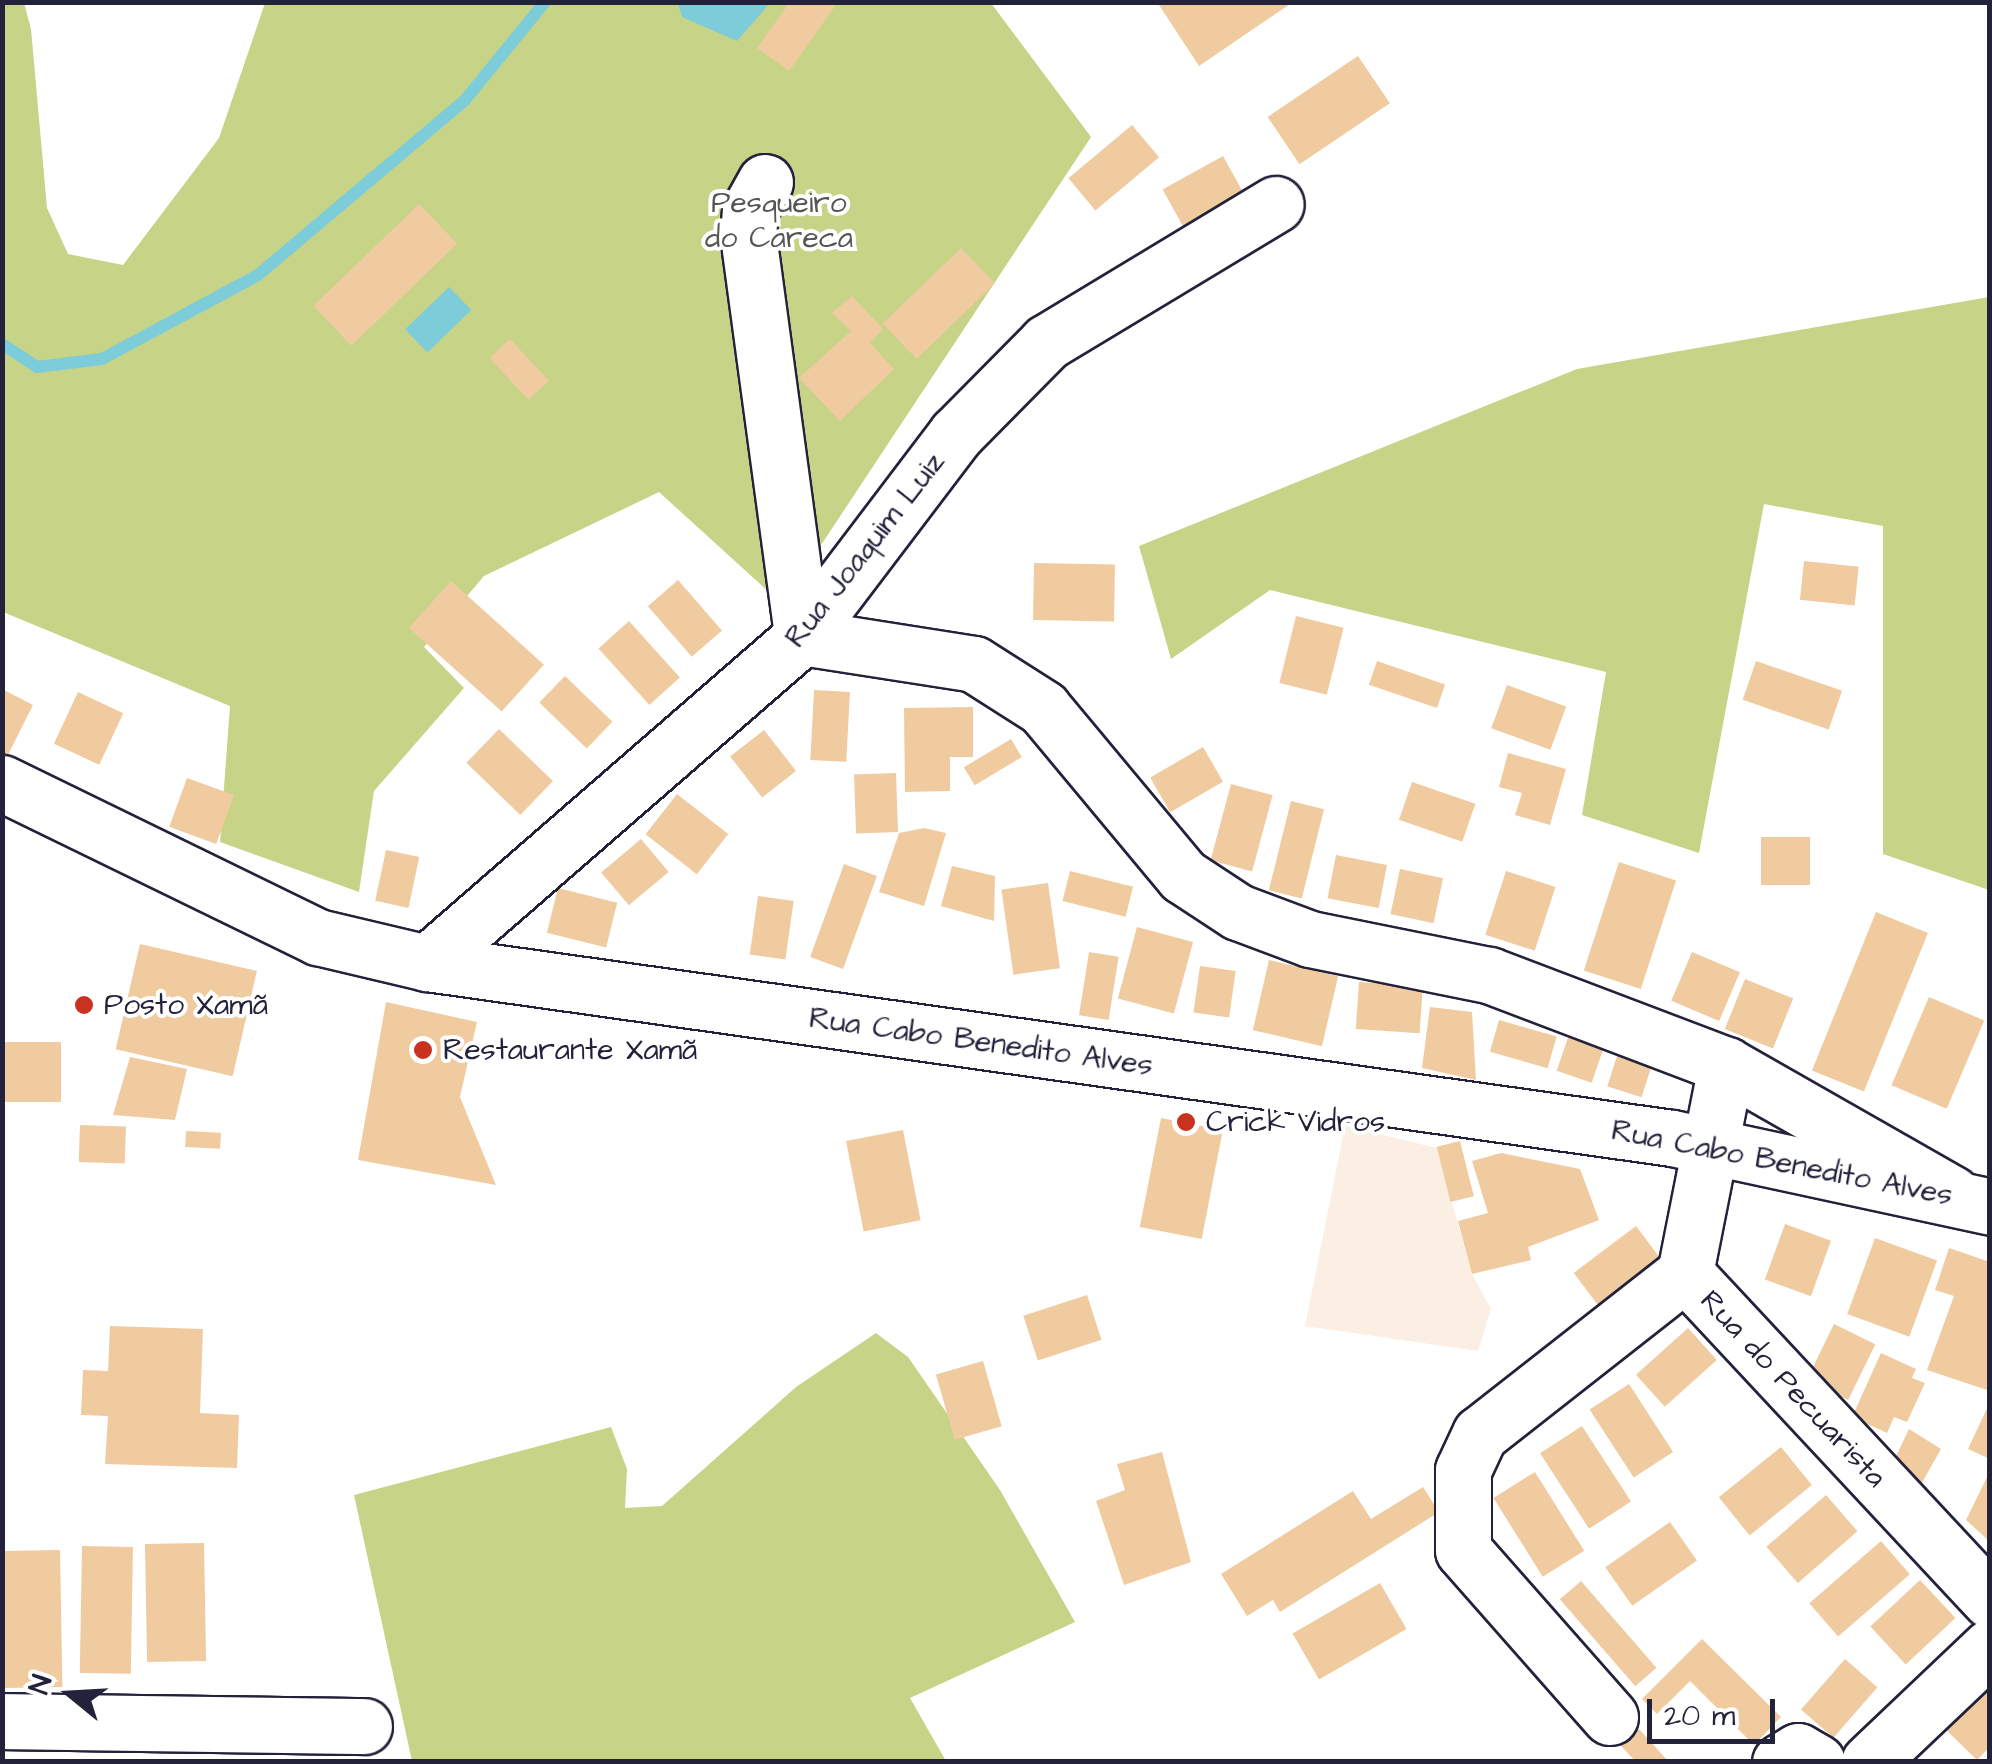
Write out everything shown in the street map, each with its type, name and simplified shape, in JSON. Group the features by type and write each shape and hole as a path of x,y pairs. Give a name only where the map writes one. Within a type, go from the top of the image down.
{"street":[{"path":"765,182 750,208 748,235 802,637 974,664 1043,708 1183,876 1238,912 1310,940 1488,975 1726,1065 1971,1200"},
{"name":"Rua Joaquim Luiz","path":"427,963 802,637 956,434 1047,342 1276,204"},
{"name":"Rua Cabo Benedito Alves","path":"2,783 318,937 427,963 1709,1146 1971,1200"},
{"name":"Rua do Pecuarista","path":"1726,1065 1685,1273 1990,1600"},
{"path":"1610,1717 1463,1550 1463,1470 1480,1434 1685,1273"},
{"path":"1906,1751 1990,1647"},
{"path":"2,1722 364,1726"},
{"path":"1780,1762 1798,1751 1817,1762"}],"shaded area":[{"path":"1345,1126 1437,1148 1472,1274 1491,1309 1478,1351 1305,1326"}],"green space":[{"name":"Pesqueiro do Careca","path":"2,3 24,3 31,29 47,208 68,254 123,265 219,138 265,3 991,3 1091,137 782,604 659,492 484,576 424,647 464,688 374,791 359,892 220,842 230,706 3,612"},
{"path":"1989,297 1989,890 1883,854 1883,526 1764,504 1699,853 1582,815 1606,672 1270,590 1171,659 1139,546 1577,369"},
{"path":"876,1333 908,1357 1000,1490 1075,1622 910,1698 946,1761 412,1761 354,1495 611,1427 627,1469 625,1508 662,1506 796,1387"}],"water":[{"path":"678,2 770,3 737,41 682,17"},
{"path":"449,287 471,310 427,352 405,329"}],"building":[{"path":"790,2 838,2 789,71 757,48"},
{"path":"1157,2 1293,2 1199,66"},
{"path":"1358,56 1390,103 1300,164 1268,117"},
{"path":"1132,125 1159,157 1095,211 1068,178"},
{"path":"1223,156 1248,201 1188,235 1163,189"},
{"path":"419,204 457,244 351,346 313,306"},
{"path":"961,248 995,283 917,359 883,324"},
{"path":"852,296 883,329 870,343 894,369 840,421 799,378 851,331 832,313"},
{"path":"510,339 549,381 528,400 490,358"},
{"path":"1804,561 1859,567 1855,606 1800,600"},
{"path":"1034,563 1115,564 1114,621 1033,620"},
{"path":"678,580 722,631 692,657 648,606"},
{"path":"451,581 544,665 502,711 409,628"},
{"path":"1296,616 1344,628 1327,695 1279,683"},
{"path":"629,621 680,677 649,705 599,648"},
{"path":"1377,661 1445,684 1437,708 1369,685"},
{"path":"1756,661 1842,691 1829,729 1743,700"},
{"path":"565,676 612,722 587,748 539,703"},
{"path":"1507,685 1566,707 1550,750 1491,728"},
{"path":"2,689 33,705 2,767"},
{"path":"814,690 850,692 846,762 810,760"},
{"path":"78,692 123,713 99,765 54,744"},
{"path":"973,707 973,757 950,757 950,791 905,792 904,708"},
{"path":"499,729 553,781 520,815 466,763"},
{"path":"764,730 796,771 762,797 730,756"},
{"path":"1011,739 1022,757 975,785 964,767"},
{"path":"1203,747 1223,782 1170,812 1150,778"},
{"path":"1508,753 1566,769 1550,825 1515,815 1522,793 1499,787"},
{"path":"896,773 898,832 856,833 854,774"},
{"path":"187,778 234,795 216,844 169,827"},
{"path":"1412,782 1475,804 1462,842 1399,820"},
{"path":"1231,784 1273,795 1252,871 1211,860"},
{"path":"677,794 728,834 697,874 646,834"},
{"path":"1291,801 1324,809 1302,898 1269,890"},
{"path":"924,828 946,833 924,906 879,892 899,833"},
{"path":"1761,837 1810,837 1810,885 1761,885"},
{"path":"641,839 669,872 629,905 601,872"},
{"path":"386,850 419,857 408,908 375,901"},
{"path":"1336,855 1387,865 1379,908 1328,898"},
{"path":"1619,862 1676,881 1641,989 1584,970"},
{"path":"844,864 877,876 843,969 810,957"},
{"path":"952,866 995,876 994,921 941,906"},
{"path":"1400,869 1443,878 1433,923 1390,914"},
{"path":"1070,871 1133,887 1126,917 1063,901"},
{"path":"1506,871 1555,887 1535,951 1485,935"},
{"path":"1048,883 1060,968 1013,975 1001,890"},
{"path":"558,888 617,903 606,947 547,933"},
{"path":"758,896 794,901 785,959 750,954"},
{"path":"1876,912 1928,933 1864,1092 1812,1071"},
{"path":"1137,927 1193,942 1174,1013 1118,998"},
{"path":"140,944 257,971 233,1076 116,1049"},
{"path":"1089,952 1119,957 1109,1020 1079,1015"},
{"path":"1692,952 1740,972 1719,1021 1671,1001"},
{"path":"1269,960 1338,976 1322,1046 1253,1030"},
{"path":"1200,966 1236,971 1229,1018 1193,1013"},
{"path":"1745,979 1793,998 1773,1049 1725,1029"},
{"path":"1359,982 1423,986 1420,1033 1356,1029"},
{"path":"1929,997 1984,1020 1947,1109 1891,1085"},
{"path":"386,1002 477,1022 460,1097 496,1185 358,1160"},
{"path":"1430,1007 1472,1012 1476,1080 1422,1068"},
{"path":"1499,1020 1557,1037 1548,1068 1490,1052"},
{"path":"1570,1032 1605,1044 1592,1083 1557,1071"},
{"path":"2,1042 61,1042 61,1102 2,1102"},
{"path":"1619,1050 1653,1061 1641,1097 1607,1086"},
{"path":"130,1057 187,1069 175,1120 113,1115"},
{"path":"1161,1118 1223,1130 1202,1239 1140,1227"},
{"path":"80,1125 126,1127 125,1164 79,1162"},
{"path":"903,1130 921,1220 864,1231 846,1141"},
{"path":"186,1131 221,1133 220,1149 185,1147"},
{"path":"1460,1141 1474,1196 1451,1202 1437,1147"},
{"path":"1501,1153 1580,1169 1599,1220 1528,1247 1531,1260 1472,1274 1458,1221 1488,1213 1472,1161"},
{"path":"1785,1224 1831,1241 1811,1296 1765,1279"},
{"path":"1636,1226 1668,1269 1606,1316 1574,1273"},
{"path":"1875,1238 1937,1261 1909,1337 1847,1314"},
{"path":"1949,1248 1990,1262 1990,1391 1927,1370 1954,1296 1935,1290"},
{"path":"1087,1295 1102,1340 1038,1360 1023,1316"},
{"path":"1834,1324 1875,1344 1848,1400 1807,1380"},
{"path":"110,1326 203,1329 200,1413 239,1415 237,1468 105,1464 108,1416 81,1415 83,1370 108,1371"},
{"path":"1688,1328 1717,1360 1665,1407 1636,1375"},
{"path":"1881,1353 1916,1369 1912,1378 1925,1383 1907,1422 1894,1417 1887,1433 1852,1417"},
{"path":"983,1361 1002,1426 955,1440 936,1375"},
{"path":"1629,1384 1673,1452 1634,1478 1590,1410"},
{"path":"1990,1402 1990,1459 1968,1449"},
{"path":"1582,1426 1631,1501 1589,1529 1540,1453"},
{"path":"1909,1429 1941,1449 1915,1495 1889,1471"},
{"path":"1781,1447 1812,1485 1750,1535 1719,1497"},
{"path":"1162,1452 1191,1562 1124,1585 1096,1501 1125,1490 1117,1464"},
{"path":"1990,1471 1990,1535 1988,1540 1966,1520"},
{"path":"1535,1472 1584,1551 1543,1577 1493,1498"},
{"path":"1423,1487 1439,1512 1280,1612 1273,1600 1247,1616 1221,1574 1353,1491 1371,1519"},
{"path":"1826,1495 1857,1531 1798,1583 1766,1547"},
{"path":"1670,1522 1697,1561 1632,1606 1605,1567"},
{"path":"1881,1541 1910,1574 1838,1637 1809,1603"},
{"path":"204,1543 206,1661 147,1662 145,1544"},
{"path":"82,1546 133,1547 131,1674 80,1673"},
{"path":"60,1550 62,1687 4,1688 2,1551"},
{"path":"1920,1580 1955,1618 1906,1664 1870,1626"},
{"path":"1581,1581 1656,1668 1635,1686 1560,1599"},
{"path":"1380,1583 1406,1629 1319,1679 1293,1634"},
{"path":"1702,1639 1781,1717 1754,1745 1690,1681 1657,1714 1642,1699"},
{"path":"1845,1659 1877,1687 1833,1738 1801,1710"},
{"path":"1990,1677 1990,1747 1977,1760 1942,1726"},
{"path":"1639,1729 1669,1762 1636,1762 1621,1746"}],"waterway":[{"path":"2,344 37,367 102,359 258,275 465,100 545,2"}],"place":[{"name":"Posto Xamã","path":"84,1005"},
{"name":"Restaurante Xamã","path":"423,1050"},
{"name":"Crick Vidros","path":"1186,1122"}]}
